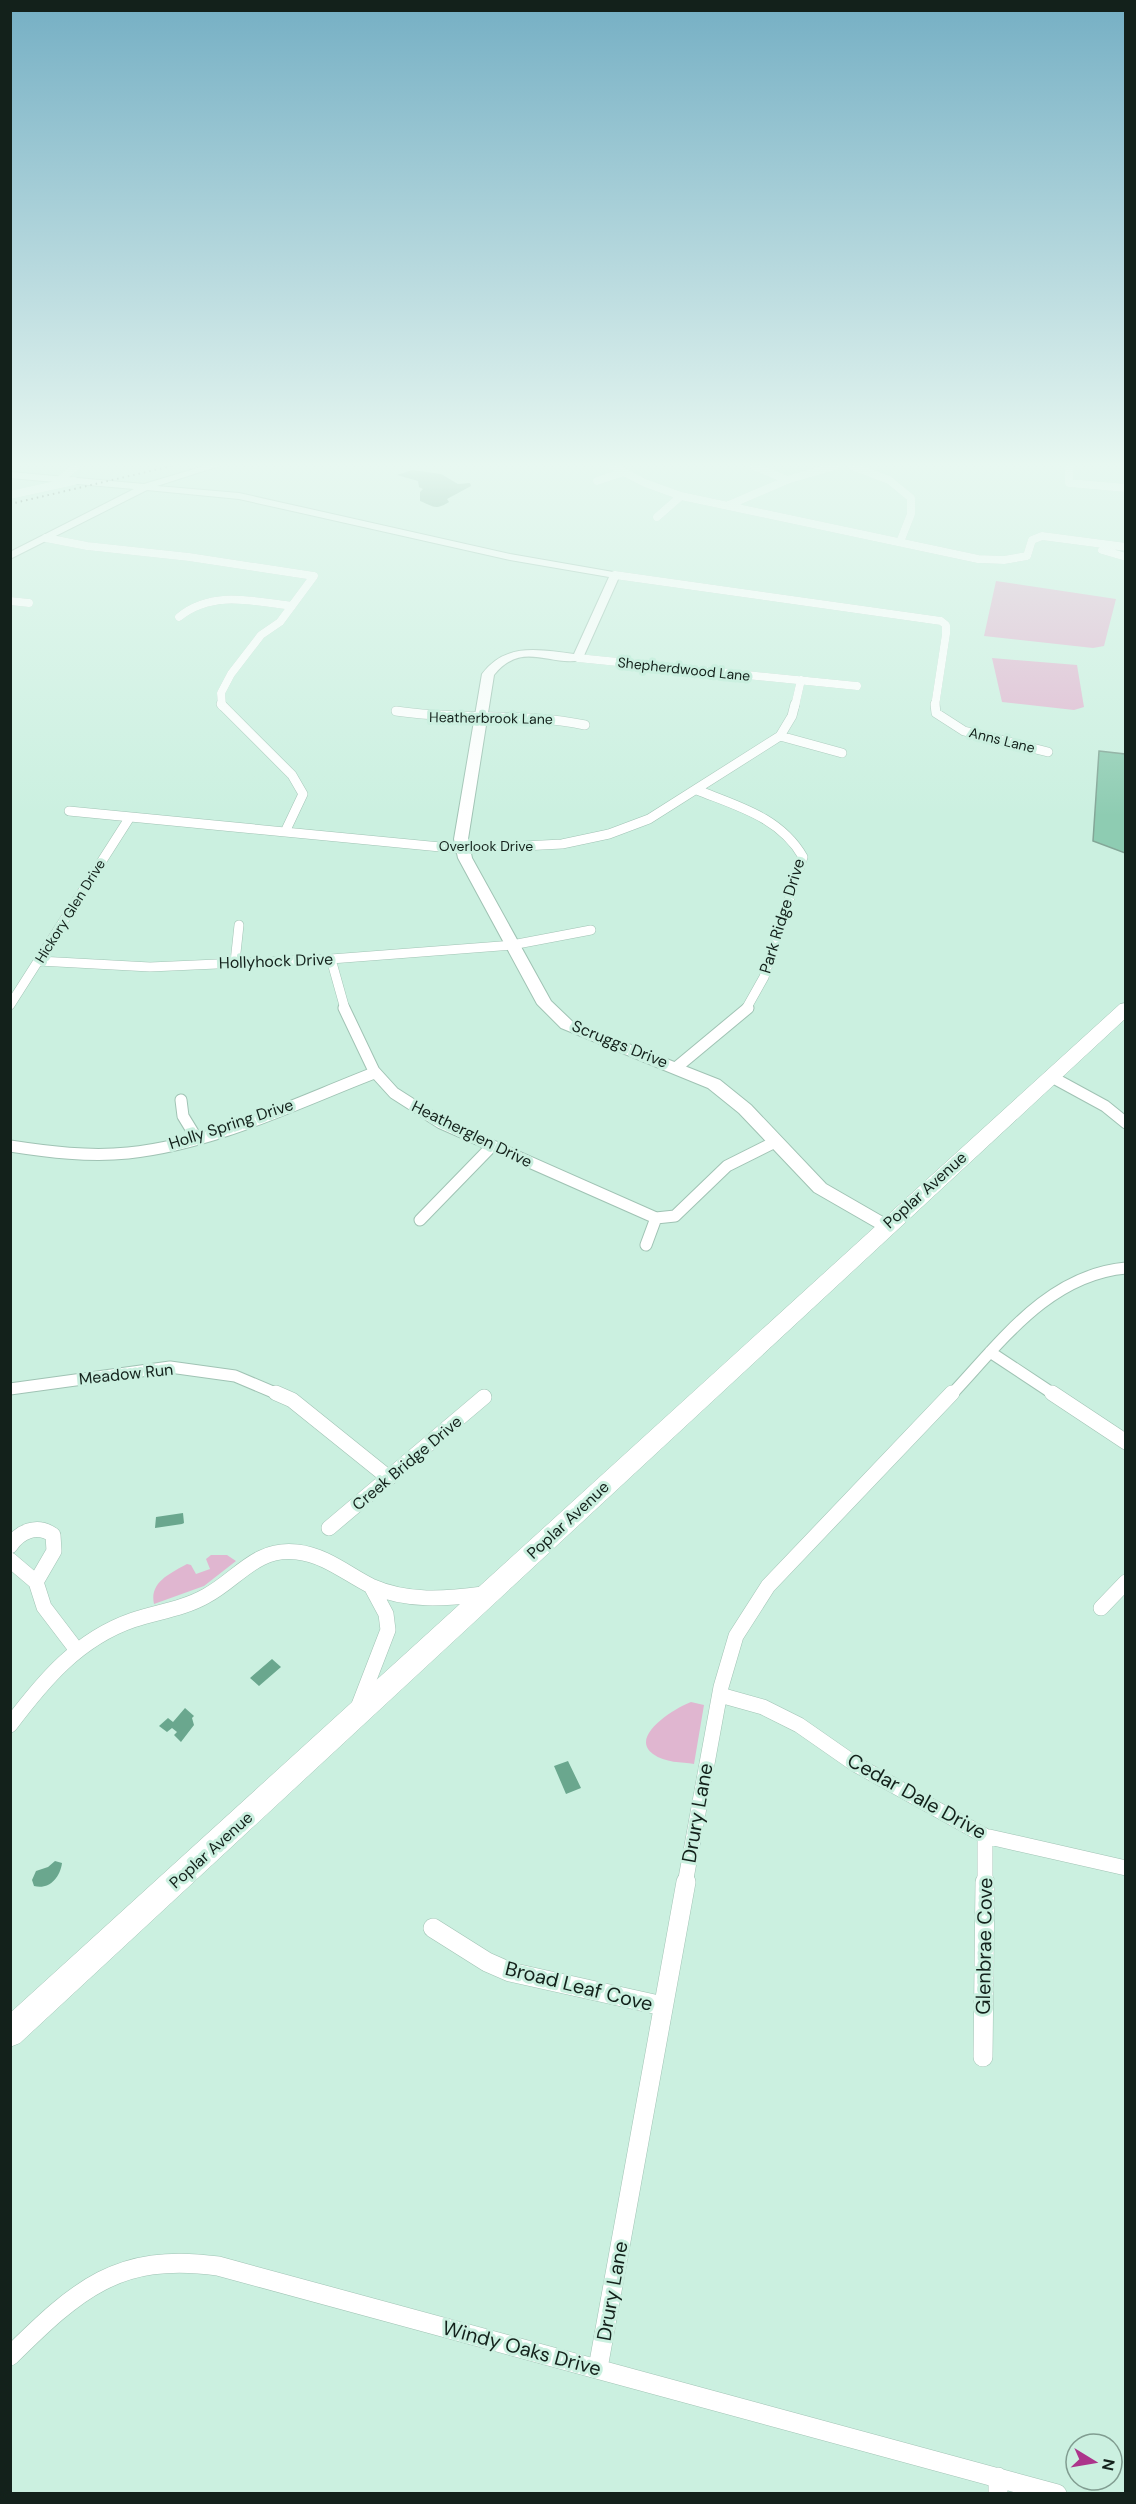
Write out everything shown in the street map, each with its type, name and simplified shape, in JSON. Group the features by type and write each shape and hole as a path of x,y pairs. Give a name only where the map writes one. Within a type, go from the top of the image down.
{"main road":[{"name":"Poplar Avenue","path":"10,2033 1125,1008"}],"street":[{"path":"285,832 303,794 292,775 232,718 220,702 221,693 231,674 261,635 278,624 309,583"},
{"path":"578,658 611,583"},
{"name":"Anns Lane","path":"671,583 941,621 946,625 947,631 944,662 933,708 939,717 964,731 1048,752"},
{"path":"10,601 29,603"},
{"path":"179,617 186,609 207,601 292,606"},
{"name":"Shepherdwood Lane","path":"480,719 488,674 495,663 511,653 857,686"},
{"name":"Overlook Drive","path":"69,811 461,849 547,845 591,839 649,819 780,736 792,716 801,680"},
{"name":"Heatherbrook Lane","path":"396,711 423,717 557,720 585,725"},
{"path":"461,849 480,719"},
{"path":"780,736 842,753"},
{"name":"Park Ridge Drive","path":"677,1067 748,1008 764,977 803,857 794,839 779,826 697,790"},
{"name":"Hickory Glen Drive","path":"10,1005 130,817"},
{"name":"Scruggs Drive","path":"461,849 545,1004 567,1024 714,1084 745,1110 773,1143 820,1188 886,1226"},
{"path":"235,962 239,925"},
{"name":"Hollyhock Drive","path":"39,961 150,967 331,958 512,945 591,930"},
{"name":"Heatherglen Drive","path":"331,958 344,1006 374,1073 394,1093 414,1108 492,1146 656,1218"},
{"name":"Holly Spring Drive","path":"10,1146 60,1153 143,1151 196,1139 374,1073"},
{"path":"1050,1076 1105,1106 1125,1123"},
{"path":"181,1100 183,1116 196,1139"},
{"path":"646,1245 656,1218 675,1216 727,1166 773,1143"},
{"path":"420,1220 492,1146"},
{"name":"Drury Lane","path":"598,2368 720,1695 731,1649 757,1600 990,1352 1051,1294 1074,1281 1112,1269 1125,1268"},
{"path":"990,1352 1125,1442"},
{"name":"Meadow Run","path":"10,1389 170,1367 235,1376 292,1401 389,1478"},
{"name":"Creek Bridge Drive","path":"329,1528 484,1397"},
{"path":"10,1546 13,1540 29,1530 43,1530 53,1536 54,1551 36,1582"},
{"path":"10,1725 44,1680 76,1649 109,1629 205,1597 249,1562 270,1552 297,1552 318,1557 339,1565 372,1586 417,1600 490,1593"},
{"path":"10,1560 36,1582 44,1607 76,1649"},
{"path":"1101,1608 1125,1582"},
{"path":"354,1718 388,1630 386,1614 372,1586"},
{"name":"Cedar Dale Drive","path":"720,1695 763,1707 799,1725 855,1764 985,1836 1125,1868"},
{"name":"Glenbrae Cove","path":"982,2057 985,1836"},
{"name":"Broad Leaf Cove","path":"433,1928 487,1962 510,1972 663,2006"},
{"name":"Windy Oaks Drive","path":"10,2356 63,2304 89,2285 118,2272 166,2260 184,2260 218,2266 598,2368 998,2485 1057,2493"}],"shaded area":[{"path":"996,583 1116,599 1104,646 1093,648 984,636"},
{"path":"992,658 1077,665 1084,707 1074,710 1002,702"},
{"path":"183,1513 184,1523 155,1528 156,1517"},
{"path":"211,1555 227,1555 236,1561 204,1586 154,1604 155,1590 163,1579 187,1564 191,1565 196,1574 210,1569 206,1559"},
{"path":"272,1659 281,1667 259,1686 250,1678"},
{"path":"691,1702 704,1705 694,1764 668,1761 653,1754 647,1747 646,1739 650,1731 666,1716"},
{"path":"185,1708 194,1716 192,1718 194,1725 181,1742 174,1735 177,1732 172,1728 167,1732 159,1726 168,1718 173,1722"},
{"path":"568,1761 581,1788 566,1794 554,1766"},
{"path":"55,1861 62,1863 53,1882 44,1886 34,1886 32,1880 36,1871 48,1867"}],"building":[{"path":"1099,751 1125,754 1125,853 1093,841"}]}
